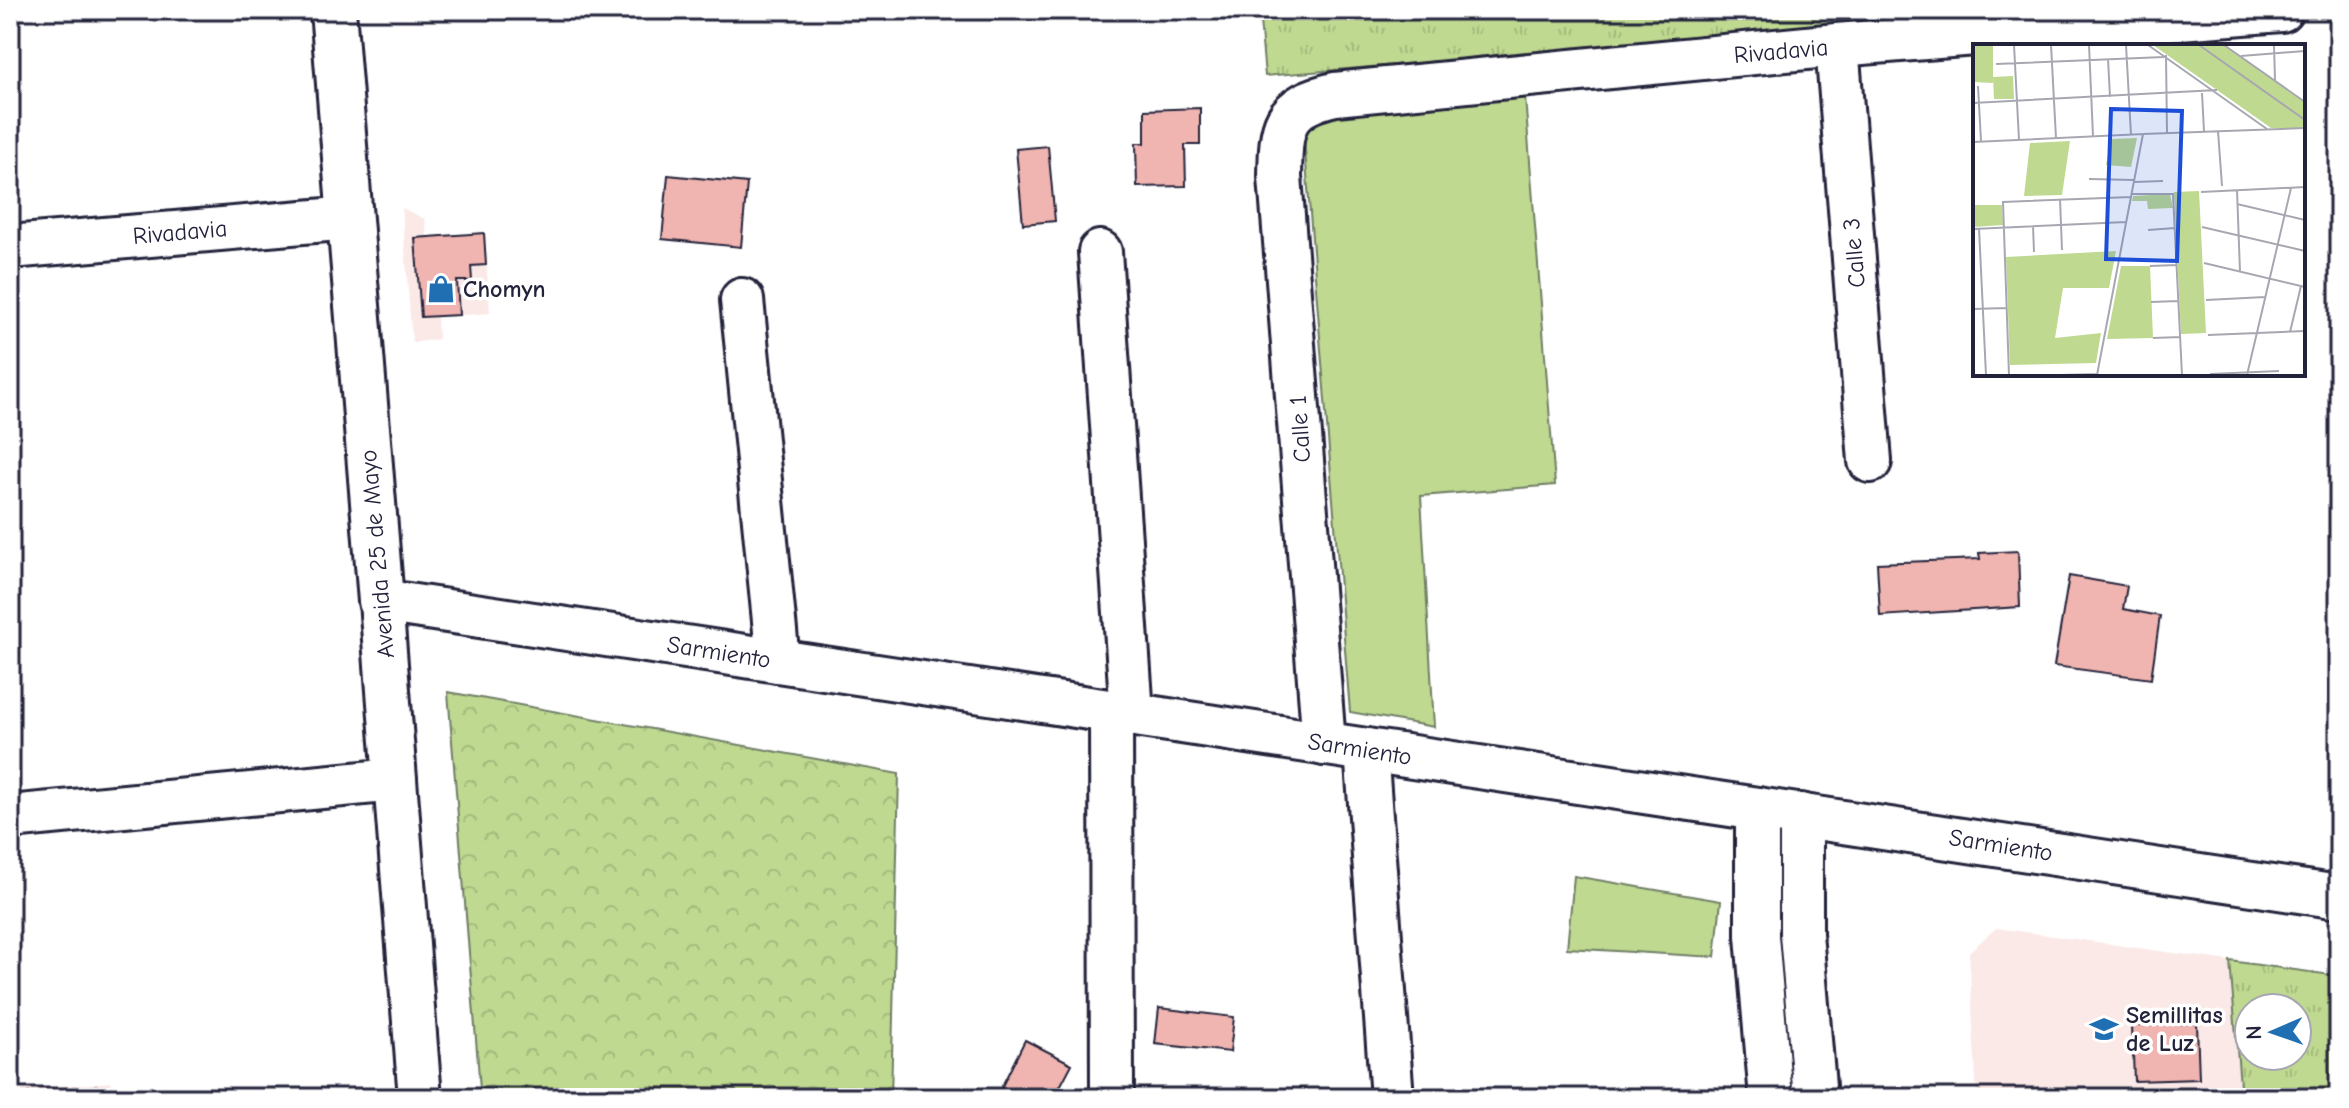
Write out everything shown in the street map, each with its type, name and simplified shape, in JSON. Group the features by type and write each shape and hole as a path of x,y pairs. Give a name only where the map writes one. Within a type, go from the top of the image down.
{"main road":[{"name":"Avenida 25 de Mayo","path":"333,10 381,601"}],"street":[{"name":"Rivadavia","path":"1289,116 1307,100 1335,94 1837,45 2281,10"},
{"name":"Calle 3","path":"1837,45 1870,461"},
{"name":"Calle 1","path":"1289,116 1280,147 1280,177 1324,744"},
{"name":"Rivadavia","path":"10,247 350,218"},
{"path":"1100,252 1121,713 1112,1098"},
{"path":"742,300 778,661"},
{"name":"Sarmiento","path":"381,601 2339,897"},
{"name":"Avenida 25 de Mayo","path":"381,601 420,1098"},
{"path":"1366,750 1392,1098"},
{"path":"10,817 395,780"},
{"path":"1757,809 1757,936 1771,1098"},
{"path":"1801,815 1801,934 1815,1098"}],"shaded area":[{"path":"402,208 425,219 427,237 484,233 490,313 437,317 438,339 412,343"},
{"name":"Semillitas de Luz","path":"1996,928 2230,961 2233,1072 2239,1072 2241,1098 1977,1098 1969,952"},
{"path":"111,1082 113,1098 10,1098 10,1091"}],"green space":[{"path":"1259,10 2043,10 1265,76"},
{"path":"1524,84 1555,485 1421,496 1434,727 1350,712 1304,138 1314,114"},
{"path":"448,692 899,774 891,1098 539,1098 480,1089"},
{"path":"1574,876 1721,901 1715,957 1567,948"},
{"path":"2230,961 2339,976 2339,1098 2241,1098 2239,1072 2313,1072 2313,992 2233,992 2233,998"}],"building":[{"path":"1200,108 1200,145 1185,145 1186,186 1137,187 1136,143 1145,143 1145,110"},
{"path":"1048,146 1055,221 1023,224 1016,149"},
{"path":"668,175 747,183 741,247 662,239"},
{"path":"484,233 486,265 471,266 472,281 457,281 459,315 421,317 415,238"},
{"path":"2018,551 2020,607 1880,616 1877,563 1980,559 1979,553"},
{"path":"2069,576 2127,586 2123,609 2160,616 2151,679 2054,666"},
{"path":"1159,1008 1234,1017 1230,1052 1155,1044"},
{"path":"2197,1023 2199,1079 2134,1081 2132,1026"},
{"path":"1025,1040 1072,1064 1054,1098 996,1098"}],"place":[{"name":"Chomyn","path":"441,289"},
{"name":"Semillitas de Luz","path":"2104,1029"}]}
